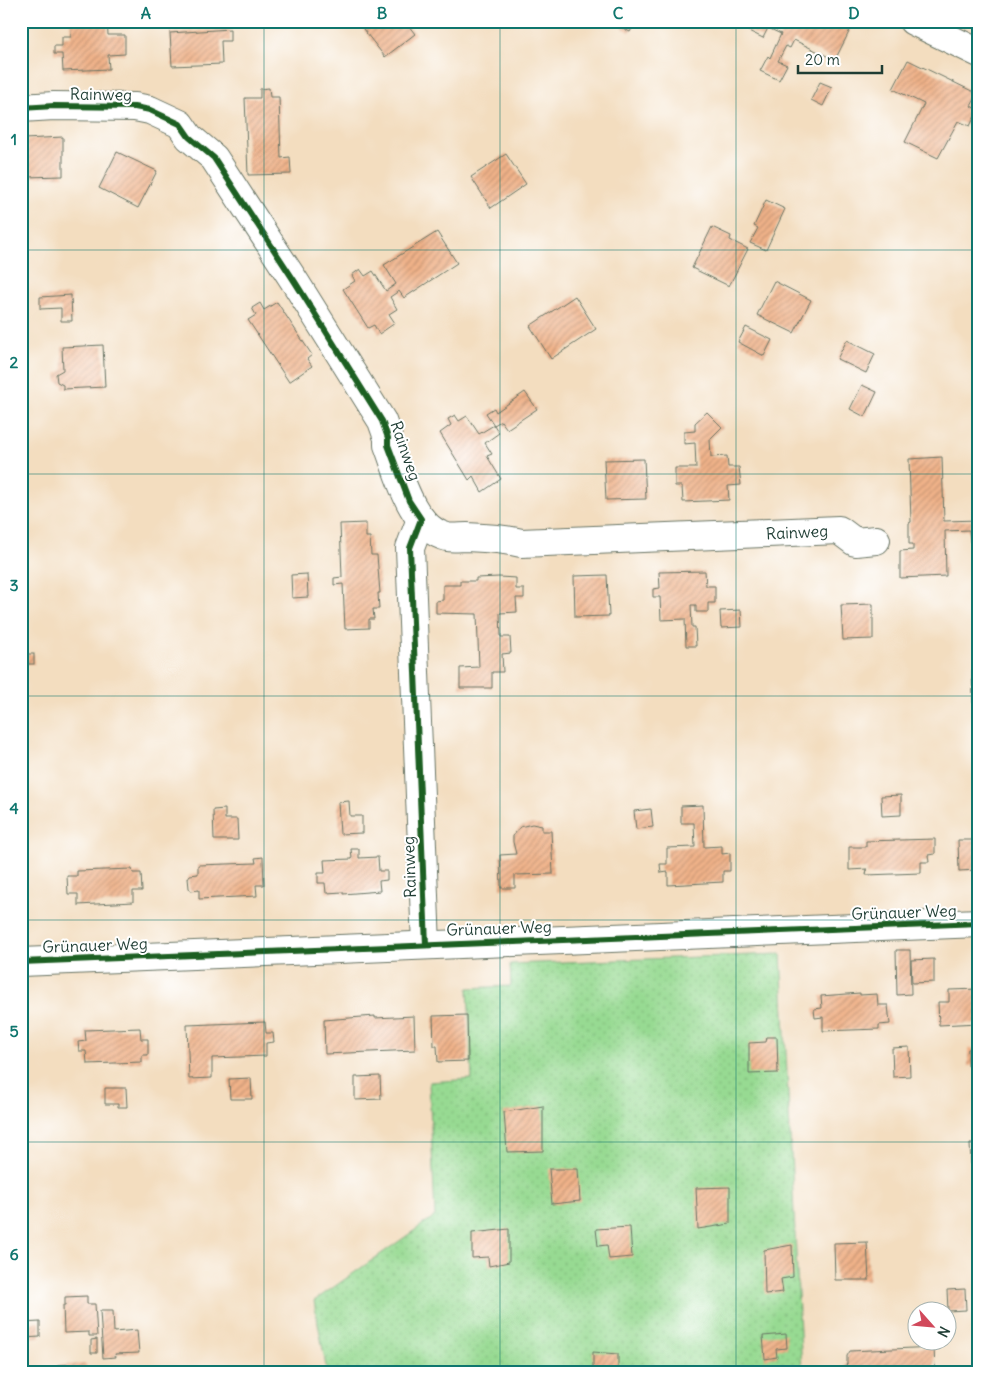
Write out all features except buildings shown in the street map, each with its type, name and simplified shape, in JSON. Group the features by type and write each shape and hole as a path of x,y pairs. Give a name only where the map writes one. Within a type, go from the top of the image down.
{"street":[{"path":"913,21 979,53"},
{"name":"Rainweg","path":"21,108 135,107 150,110 180,124 196,144 214,158 295,282 382,421 388,438 388,445 409,501 421,518 433,530 447,537 503,538 521,543 840,530 855,542 876,540"},
{"name":"Rainweg","path":"421,518 410,548 426,945"},
{"name":"Grünauer Weg","path":"21,962 979,923"}],"green space":[{"path":"781,954 802,1372 327,1372 314,1301 435,1216 429,1082 472,1079 468,988 511,986 510,964"}],"cycle path":[{"path":"21,108 54,106 135,107 150,110 180,124 189,137 214,158 295,282 382,421 388,438 388,445 409,501 421,519 410,548 426,945"},
{"path":"21,962 979,923"}]}
